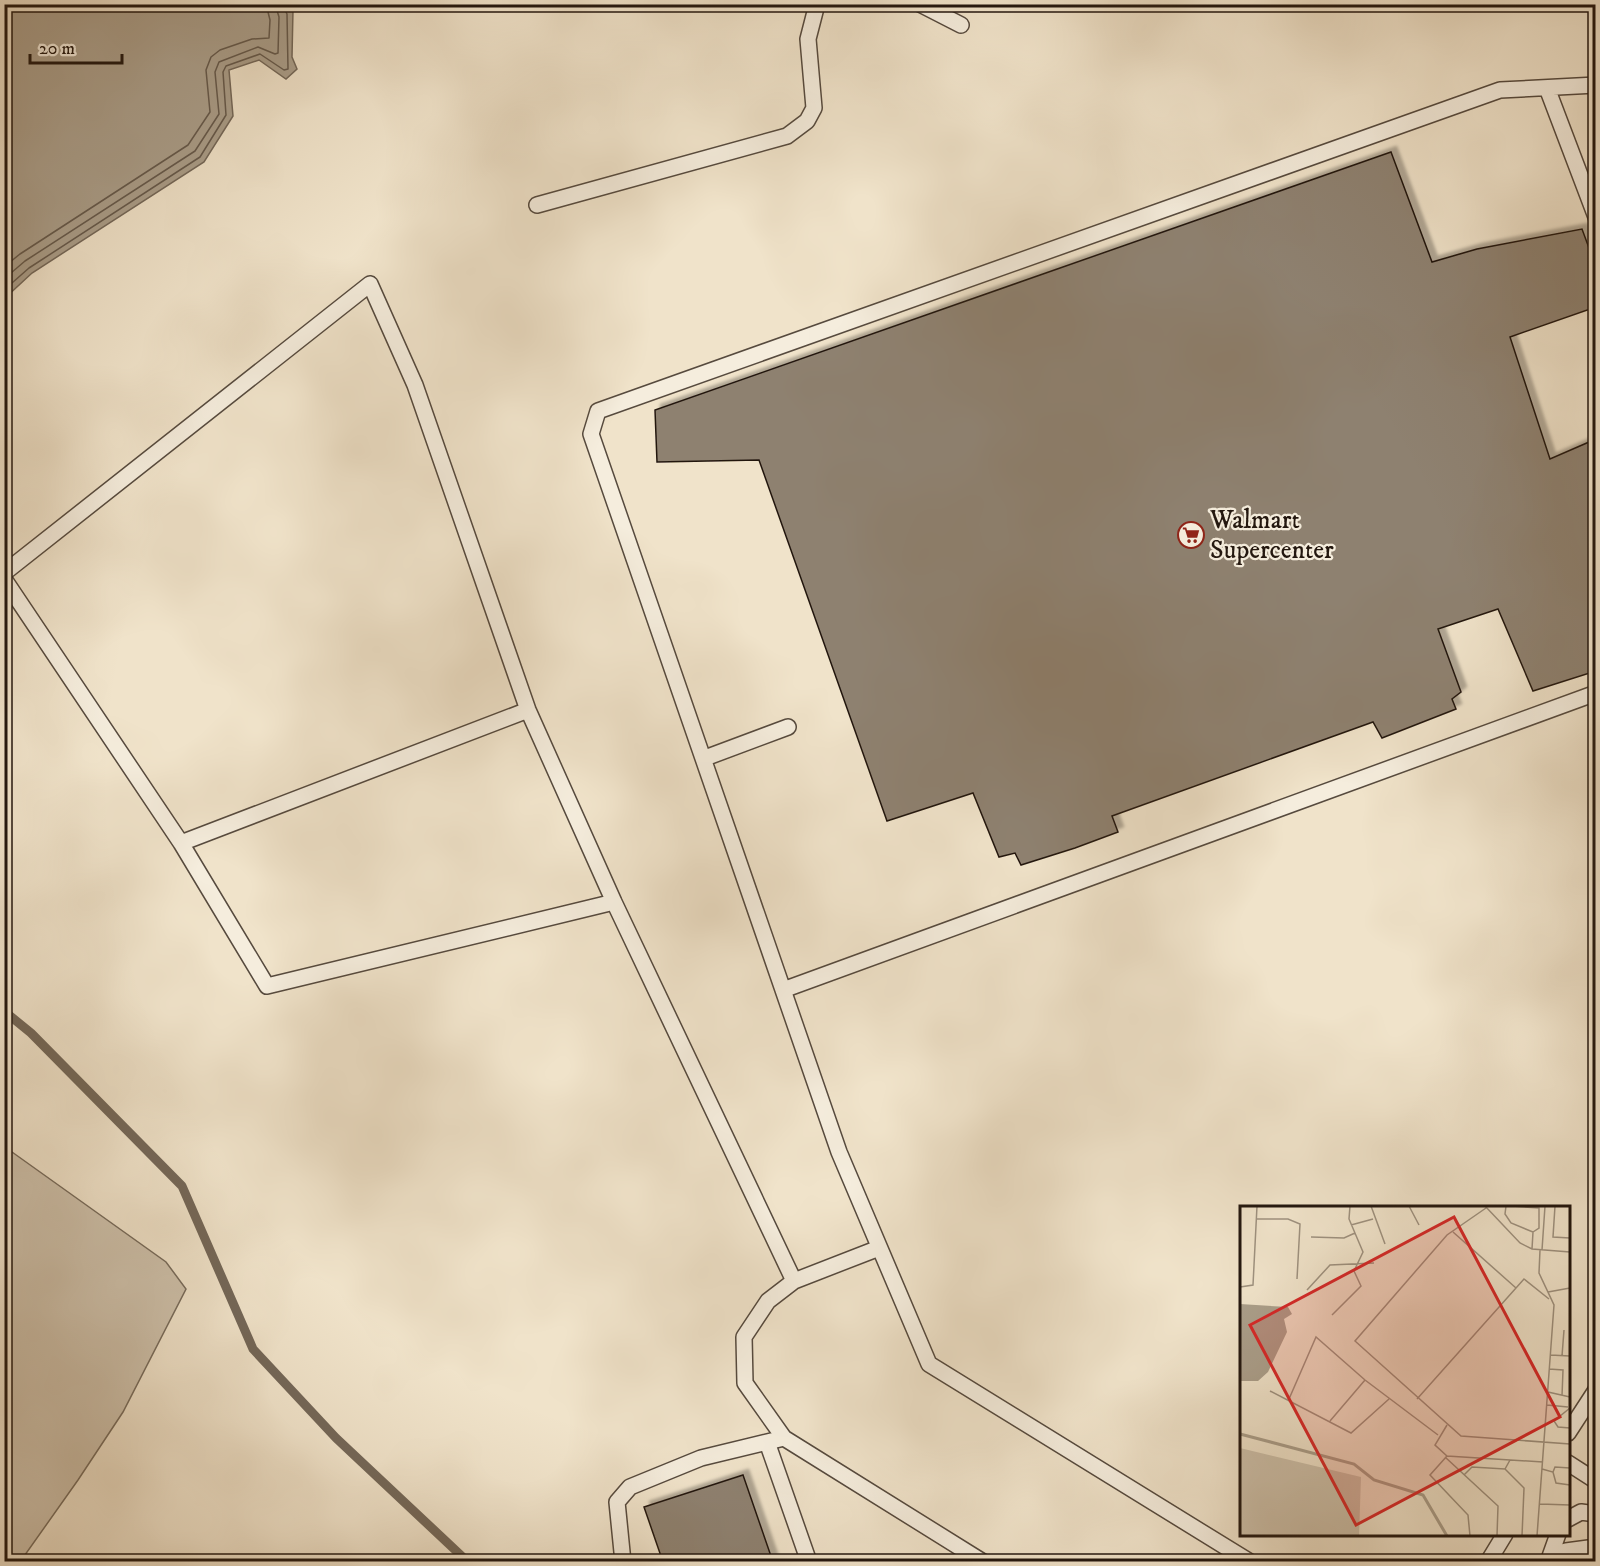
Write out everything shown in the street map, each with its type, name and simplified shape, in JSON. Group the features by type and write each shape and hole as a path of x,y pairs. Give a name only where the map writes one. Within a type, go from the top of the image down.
{"lane":[{"path":"537,205 787,136 807,121 814,108 808,39 817,4"},
{"path":"920,4 961,25"},
{"path":"1250,1562 928,1364 839,1152 705,758 591,434 598,411 1500,90 1596,85"},
{"path":"1547,88 1596,217"},
{"path":"4,573 370,284 415,385 528,710 614,902 794,1281"},
{"path":"4,579 180,843 267,986 614,902"},
{"path":"783,990 1596,693"},
{"path":"180,843 528,710"},
{"path":"705,758 788,727"},
{"path":"879,1248 794,1281 768,1301 744,1336 745,1383 784,1438 983,1562"},
{"path":"1570,1431 1596,1390"},
{"path":"623,1562 617,1502 630,1487 701,1458 784,1438"},
{"path":"767,1442 808,1562"},
{"path":"1570,1464 1596,1481"},
{"path":"1570,1518 1581,1512 1596,1514"},
{"path":"1488,1562 1504,1536"},
{"path":"1548,1562 1556,1536"},
{"path":"1556,1562 1566,1551 1596,1546"}],"shaded area":[{"path":"5,1147 166,1262 186,1289 123,1412 20,1562 4,1561"}],"water":[{"path":"5,5 285,5 293,10 292,57 297,69 286,79 259,60 229,70 233,116 204,162 32,273 5,298"}],"building":[{"name":"Walmart Supercenter","path":"1391,152 1432,262 1477,249 1582,229 1596,267 1596,307 1510,337 1550,459 1596,439 1596,671 1533,691 1498,609 1438,629 1461,692 1452,699 1456,709 1382,738 1373,722 1112,816 1118,832 1075,848 1021,865 1015,853 999,857 973,793 887,821 759,460 657,462 655,410"},
{"path":"743,1475 773,1562 663,1562 644,1507"}],"waterway":[{"path":"4,1011 31,1033 182,1186 253,1349 336,1438 468,1562"}],"place":[{"name":"Walmart Supercenter","path":"1191,535"}]}
